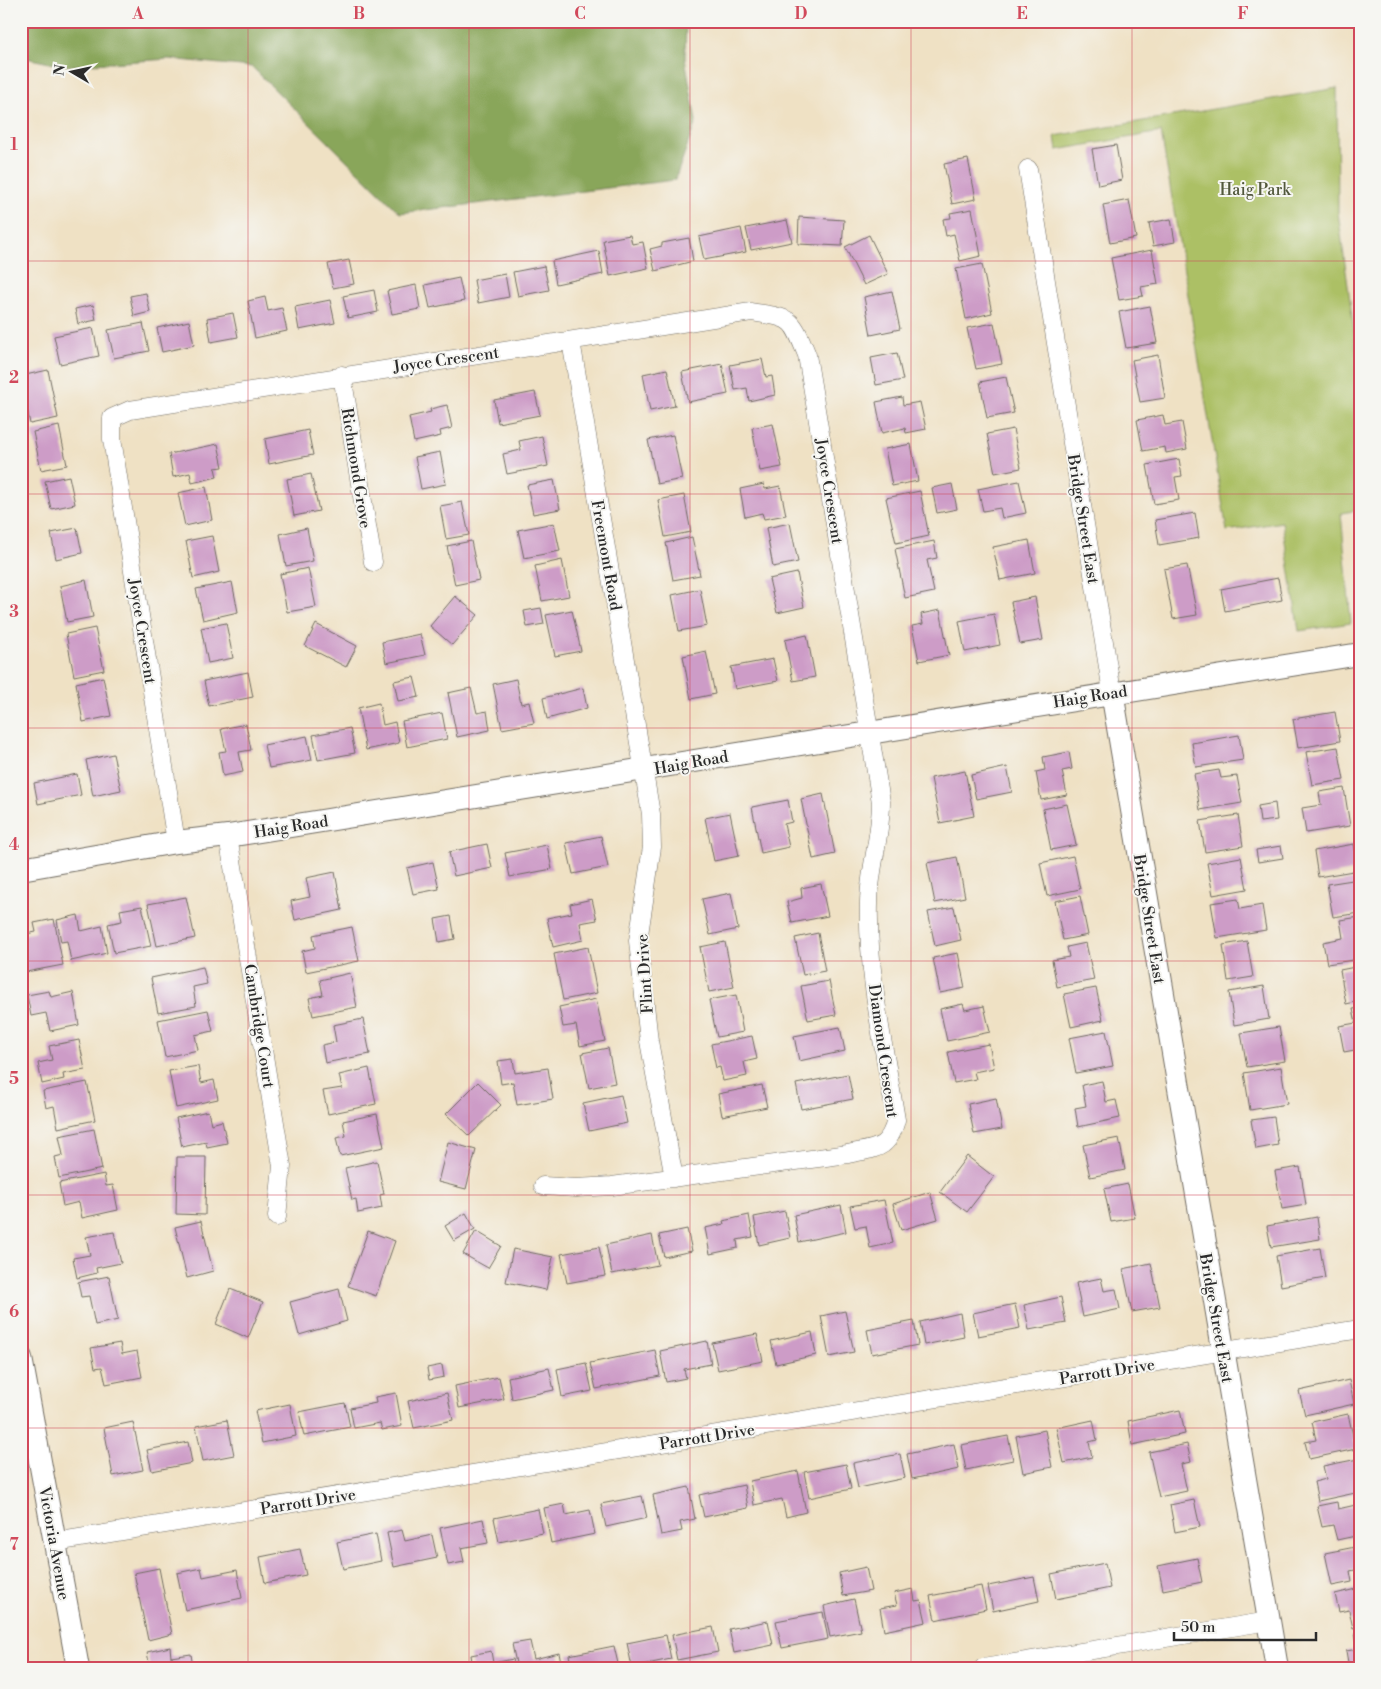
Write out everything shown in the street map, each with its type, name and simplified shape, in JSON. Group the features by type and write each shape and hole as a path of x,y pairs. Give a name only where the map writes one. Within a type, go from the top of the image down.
{"street":[{"name":"Bridge Street East","path":"1028,169 1112,692 1222,1352 1277,1668"},
{"name":"Joyce Crescent","path":"176,842 112,439 112,418 130,410 342,374 571,341 751,312 786,318 797,328 808,355 870,731"},
{"name":"Freemont Road","path":"571,341 644,770"},
{"name":"Richmond Grove","path":"342,374 373,562"},
{"name":"Haig Road","path":"21,869 176,842 228,836 644,770 870,731 1360,654"},
{"name":"Diamond Crescent","path":"543,1186 594,1187 848,1154 884,1146 892,1135 896,1120 869,938 868,902 881,825 881,802 870,731"},
{"name":"Flint Drive","path":"644,770 651,814 652,847 638,942 649,1040 674,1178"},
{"name":"Cambridge Court","path":"228,836 282,1166 277,1217"},
{"name":"Parrott Drive","path":"55,1542 1360,1329"},
{"name":"Victoria Avenue","path":"21,1358 26,1406 55,1542 78,1668"},
{"path":"983,1668 1269,1621"}],"green space":[{"path":"21,21 686,21 685,58 696,121 675,180 400,213 252,67 169,59 64,66 21,57"},
{"name":"Haig Park","path":"1337,88 1338,212 1360,375 1360,510 1341,513 1351,623 1299,631 1282,522 1227,531 1161,132 1057,150 1055,136"}],"building":[{"path":"1116,145 1122,180 1098,185 1092,149"},
{"path":"968,159 976,199 952,204 944,164"},
{"path":"1129,200 1136,238 1110,243 1103,205"},
{"path":"972,209 981,256 960,261 954,234 946,236 943,219 951,218 950,213"},
{"path":"799,217 844,220 842,246 798,244"},
{"path":"1171,219 1175,242 1153,246 1149,223"},
{"path":"787,220 792,242 751,250 746,228"},
{"path":"741,228 746,252 704,260 699,237"},
{"path":"630,235 632,244 643,242 648,268 610,276 603,240"},
{"path":"869,235 888,274 864,285 845,247"},
{"path":"689,238 693,261 655,271 650,249 662,246 662,243"},
{"path":"1152,250 1158,284 1141,287 1143,296 1119,300 1111,258"},
{"path":"599,251 603,274 556,284 552,261"},
{"path":"349,260 354,284 333,288 328,264"},
{"path":"982,264 992,313 966,319 956,269"},
{"path":"544,266 549,290 518,296 513,272"},
{"path":"505,274 509,297 478,303 474,280"},
{"path":"459,278 464,301 430,308 425,285"},
{"path":"416,285 420,309 392,314 387,291"},
{"path":"374,290 378,312 348,318 343,296"},
{"path":"892,291 900,329 871,335 864,297"},
{"path":"146,293 150,312 134,316 130,296"},
{"path":"265,297 268,311 282,308 287,331 255,338 248,301"},
{"path":"330,300 335,323 299,330 295,307"},
{"path":"93,305 96,320 78,324 75,309"},
{"path":"1150,306 1157,343 1126,348 1119,312"},
{"path":"233,313 238,337 211,342 207,318"},
{"path":"189,321 194,345 162,352 157,328"},
{"path":"143,323 149,351 114,358 108,330"},
{"path":"994,323 1002,364 976,369 967,328"},
{"path":"93,328 99,356 60,364 54,336"},
{"path":"897,353 903,380 876,385 871,358"},
{"path":"1158,355 1165,398 1140,402 1132,360"},
{"path":"762,359 766,377 772,376 775,395 749,401 747,388 735,390 730,365"},
{"path":"722,364 728,394 688,402 682,372"},
{"path":"667,369 675,406 650,411 643,374"},
{"path":"48,370 58,418 30,424 21,376"},
{"path":"1006,377 1014,413 987,418 980,382"},
{"path":"535,392 540,415 498,423 494,400"},
{"path":"902,397 903,405 920,402 926,429 906,433 905,428 882,433 876,402"},
{"path":"447,405 452,428 440,431 441,436 414,442 409,417 431,412 430,409"},
{"path":"1163,415 1165,425 1182,422 1187,449 1166,453 1165,447 1143,451 1137,420"},
{"path":"773,424 782,467 760,471 752,428"},
{"path":"59,426 67,465 41,470 33,432"},
{"path":"1013,429 1021,468 995,473 987,434"},
{"path":"308,430 313,455 269,464 265,439"},
{"path":"673,435 682,479 657,484 648,440"},
{"path":"542,436 548,466 507,474 503,454 521,450 519,441"},
{"path":"218,444 223,467 215,468 217,477 192,483 190,473 173,477 169,454"},
{"path":"911,444 918,481 892,486 885,449"},
{"path":"440,452 446,484 421,489 415,457"},
{"path":"1179,459 1182,476 1175,477 1179,500 1154,504 1147,465"},
{"path":"311,474 319,511 294,516 287,479"},
{"path":"69,476 75,504 51,509 45,481"},
{"path":"554,480 560,509 533,514 527,485"},
{"path":"1019,481 1026,513 1002,518 1000,508 983,511 978,489"},
{"path":"764,484 765,489 780,486 786,515 764,519 762,513 745,517 740,489"},
{"path":"952,484 957,509 937,513 932,488"},
{"path":"206,487 212,520 185,526 178,493"},
{"path":"920,491 929,536 896,543 886,498"},
{"path":"684,495 691,532 665,537 658,500"},
{"path":"462,502 469,535 446,539 440,506"},
{"path":"1195,513 1199,538 1159,545 1155,520"},
{"path":"554,523 560,551 524,558 518,530"},
{"path":"790,523 798,562 773,567 766,528"},
{"path":"77,528 82,553 56,559 51,533"},
{"path":"307,528 313,561 286,566 280,534"},
{"path":"212,536 219,572 193,578 186,541"},
{"path":"692,537 700,575 673,580 666,543"},
{"path":"1029,540 1035,573 1000,580 993,547"},
{"path":"471,541 479,580 455,585 447,546"},
{"path":"934,541 937,558 927,560 934,592 905,598 895,549"},
{"path":"562,560 569,596 542,601 535,566"},
{"path":"1187,565 1197,615 1173,619 1164,569"},
{"path":"308,568 316,607 287,612 280,574"},
{"path":"797,573 804,607 777,613 769,579"},
{"path":"1278,578 1282,600 1225,611 1221,589"},
{"path":"86,580 93,617 67,622 60,586"},
{"path":"232,582 238,612 203,620 196,589"},
{"path":"700,589 707,626 679,631 672,595"},
{"path":"455,596 478,615 452,645 430,626"},
{"path":"1035,597 1043,640 1020,644 1011,602"},
{"path":"541,608 544,624 527,627 524,611"},
{"path":"572,610 581,651 555,656 546,615"},
{"path":"940,610 949,655 919,661 912,626 923,624 921,614"},
{"path":"994,614 1000,645 965,652 959,621"},
{"path":"226,623 233,658 208,663 201,628"},
{"path":"316,624 357,646 346,667 305,646"},
{"path":"95,628 104,670 74,676 66,634"},
{"path":"420,634 425,655 386,663 382,642"},
{"path":"807,635 815,677 793,681 785,640"},
{"path":"706,651 715,694 691,699 683,656"},
{"path":"773,659 778,681 735,689 731,667"},
{"path":"248,672 253,697 209,706 204,681"},
{"path":"103,677 111,716 83,722 76,683"},
{"path":"414,677 419,697 398,701 394,681"},
{"path":"516,679 521,704 529,702 534,723 502,729 493,684"},
{"path":"471,688 477,713 487,711 490,730 457,737 448,693"},
{"path":"583,688 587,708 547,719 543,698"},
{"path":"379,703 383,725 395,722 399,743 366,750 358,708"},
{"path":"1335,712 1340,741 1298,748 1293,719"},
{"path":"442,713 447,739 407,747 402,721"},
{"path":"246,724 251,750 239,752 243,772 223,776 219,752 226,751 221,729"},
{"path":"350,728 355,753 318,760 313,735"},
{"path":"1239,735 1243,760 1196,767 1192,743"},
{"path":"307,736 312,760 269,768 264,745"},
{"path":"1338,747 1344,780 1312,785 1306,752"},
{"path":"1069,752 1072,769 1062,771 1067,795 1041,800 1036,772 1045,770 1043,757"},
{"path":"113,754 121,790 93,796 86,760"},
{"path":"1007,767 1012,792 976,799 971,775"},
{"path":"1219,770 1221,778 1237,776 1242,803 1200,810 1194,774"},
{"path":"965,771 974,816 940,823 931,778"},
{"path":"77,774 81,795 38,804 34,783"},
{"path":"21,775 27,802 21,803"},
{"path":"1344,788 1350,826 1306,833 1302,808 1321,805 1319,792"},
{"path":"823,794 835,854 813,859 801,799"},
{"path":"788,800 792,822 784,824 789,847 761,853 752,807"},
{"path":"1275,803 1277,820 1260,822 1258,806"},
{"path":"1067,804 1076,845 1051,850 1043,809"},
{"path":"730,813 739,856 714,861 705,818"},
{"path":"1238,815 1243,846 1205,852 1200,821"},
{"path":"601,836 608,867 573,874 566,843"},
{"path":"487,844 492,868 454,876 449,852"},
{"path":"1354,844 1359,870 1318,877 1314,851"},
{"path":"547,845 552,869 510,877 505,853"},
{"path":"1281,846 1283,858 1258,862 1256,850"},
{"path":"1073,856 1080,889 1047,896 1040,863"},
{"path":"957,857 965,897 935,903 927,863"},
{"path":"1241,857 1247,889 1213,895 1207,863"},
{"path":"433,862 439,889 413,894 407,868"},
{"path":"335,872 342,910 295,920 291,901 310,897 306,878"},
{"path":"1359,879 1360,913 1333,917 1327,884"},
{"path":"821,884 828,916 792,923 787,902 802,898 801,888"},
{"path":"731,893 738,929 710,935 702,899"},
{"path":"1080,896 1088,935 1063,940 1055,901"},
{"path":"186,897 195,938 157,946 148,904"},
{"path":"592,899 597,920 580,923 583,940 553,947 547,918 572,913 570,904"},
{"path":"1238,899 1240,909 1262,905 1266,930 1217,938 1211,903"},
{"path":"142,906 151,946 114,953 108,924 122,921 120,910"},
{"path":"954,907 961,940 935,946 928,912"},
{"path":"78,915 81,931 102,926 107,953 71,961 67,941 61,942 57,920"},
{"path":"451,916 455,939 439,942 435,919"},
{"path":"1360,917 1360,959 1327,964 1323,942 1343,938 1340,920"},
{"path":"54,919 63,965 26,972 21,935 36,932 34,923"},
{"path":"352,927 359,961 306,972 302,951 315,948 313,935"},
{"path":"818,933 825,971 803,975 795,938"},
{"path":"1247,941 1253,977 1228,981 1223,945"},
{"path":"725,942 734,987 709,992 700,947"},
{"path":"1086,943 1094,980 1057,987 1052,960 1069,957 1067,947"},
{"path":"588,947 597,993 563,1000 554,954"},
{"path":"958,953 965,988 940,993 933,958"},
{"path":"1360,966 1360,1001 1346,1004 1340,970"},
{"path":"203,967 207,984 193,987 196,1006 158,1013 151,978"},
{"path":"350,973 357,1007 313,1016 309,998 323,995 320,980"},
{"path":"829,981 836,1015 808,1020 801,986"},
{"path":"1264,986 1269,1019 1234,1025 1229,992"},
{"path":"1096,988 1103,1020 1071,1027 1064,994"},
{"path":"49,991 51,997 73,992 79,1025 50,1031 46,1013 31,1016 27,995"},
{"path":"736,995 743,1032 717,1037 709,1000"},
{"path":"596,999 605,1041 580,1046 576,1025 563,1027 559,1007"},
{"path":"963,1004 965,1010 984,1006 990,1032 947,1041 940,1009"},
{"path":"1360,1008 1360,1049 1344,1052 1339,1026 1356,1023 1353,1009"},
{"path":"208,1010 213,1031 195,1035 198,1050 165,1057 158,1020"},
{"path":"363,1019 370,1054 325,1063 322,1045 336,1042 333,1025"},
{"path":"840,1027 845,1051 799,1061 794,1036"},
{"path":"1279,1027 1285,1061 1247,1067 1241,1033"},
{"path":"1106,1031 1113,1066 1076,1073 1069,1038"},
{"path":"752,1036 757,1059 744,1062 747,1076 723,1081 720,1067 716,1068 711,1044"},
{"path":"79,1040 85,1070 63,1074 64,1079 42,1084 38,1063 52,1060 49,1046"},
{"path":"989,1044 994,1068 974,1072 976,1079 954,1083 948,1052"},
{"path":"608,1048 615,1083 589,1088 582,1053"},
{"path":"1360,1056 1360,1080 1359,1080 1355,1057"},
{"path":"513,1059 515,1073 548,1068 553,1099 517,1105 513,1082 501,1084 498,1061"},
{"path":"198,1066 201,1083 214,1080 218,1099 176,1108 169,1071"},
{"path":"1281,1067 1287,1104 1250,1110 1244,1073"},
{"path":"369,1068 376,1104 328,1114 323,1091 342,1088 339,1075"},
{"path":"848,1074 853,1099 801,1109 796,1084"},
{"path":"1102,1081 1106,1102 1116,1100 1120,1118 1078,1127 1075,1108 1086,1106 1082,1085"},
{"path":"87,1082 95,1120 58,1128 54,1106 46,1108 43,1091"},
{"path":"478,1082 501,1105 469,1136 446,1114"},
{"path":"762,1085 767,1107 722,1116 718,1094"},
{"path":"621,1095 627,1123 589,1131 583,1103"},
{"path":"996,1098 1002,1129 974,1134 968,1104"},
{"path":"208,1111 211,1124 222,1121 227,1143 207,1147 206,1142 182,1147 176,1118"},
{"path":"377,1114 384,1147 340,1156 336,1138 346,1136 343,1121"},
{"path":"1274,1117 1278,1145 1256,1149 1251,1120"},
{"path":"94,1129 102,1169 59,1178 55,1157 63,1155 59,1136"},
{"path":"1119,1138 1125,1170 1090,1177 1083,1145"},
{"path":"448,1142 476,1150 466,1189 438,1182"},
{"path":"967,1156 994,1177 967,1212 940,1192"},
{"path":"177,1157 206,1157 205,1215 176,1214"},
{"path":"377,1161 384,1194 380,1195 382,1208 358,1213 356,1199 352,1200 345,1168"},
{"path":"1300,1167 1306,1205 1282,1209 1275,1171"},
{"path":"104,1174 106,1186 113,1185 118,1210 82,1218 79,1202 63,1206 59,1183"},
{"path":"1128,1184 1135,1218 1111,1222 1104,1189"},
{"path":"930,1192 938,1219 901,1230 893,1204"},
{"path":"884,1200 893,1243 870,1248 866,1226 855,1228 850,1206"},
{"path":"841,1205 846,1232 799,1242 794,1215"},
{"path":"785,1211 790,1238 759,1245 754,1217"},
{"path":"466,1213 475,1229 454,1241 445,1226"},
{"path":"749,1215 753,1237 737,1240 738,1248 710,1254 705,1228 724,1224 723,1221"},
{"path":"1317,1217 1320,1239 1271,1247 1267,1226"},
{"path":"201,1221 213,1271 187,1278 175,1227"},
{"path":"687,1229 692,1251 664,1257 659,1235"},
{"path":"368,1231 395,1241 376,1296 348,1286"},
{"path":"476,1231 501,1246 488,1268 463,1254"},
{"path":"114,1232 121,1263 96,1268 97,1273 77,1278 73,1258 90,1255 86,1237"},
{"path":"652,1235 658,1265 612,1274 606,1245"},
{"path":"599,1247 605,1276 567,1283 561,1254"},
{"path":"1320,1248 1325,1278 1281,1286 1276,1256"},
{"path":"513,1249 553,1257 546,1290 506,1282"},
{"path":"1151,1263 1160,1307 1132,1312 1123,1269"},
{"path":"109,1276 118,1320 95,1325 89,1296 81,1297 78,1282"},
{"path":"1101,1278 1104,1291 1116,1289 1120,1309 1083,1317 1076,1283"},
{"path":"230,1289 263,1302 248,1338 216,1324"},
{"path":"339,1289 347,1321 299,1335 290,1302"},
{"path":"1061,1297 1066,1323 1029,1330 1024,1305"},
{"path":"1015,1304 1020,1328 978,1336 973,1313"},
{"path":"845,1311 854,1352 829,1357 821,1316"},
{"path":"960,1313 964,1337 924,1345 920,1322"},
{"path":"914,1321 918,1345 872,1354 867,1330"},
{"path":"812,1332 816,1355 776,1364 771,1341"},
{"path":"757,1334 763,1361 718,1370 712,1343"},
{"path":"707,1341 711,1364 684,1369 686,1378 666,1382 660,1351"},
{"path":"120,1343 122,1354 137,1351 142,1377 106,1384 102,1367 95,1368 91,1348"},
{"path":"655,1350 660,1376 596,1389 590,1363"},
{"path":"586,1363 592,1391 562,1397 557,1369"},
{"path":"442,1365 444,1377 429,1380 427,1368"},
{"path":"549,1368 554,1390 512,1399 508,1377"},
{"path":"499,1377 504,1399 459,1408 455,1386"},
{"path":"1349,1380 1354,1404 1305,1415 1299,1391"},
{"path":"396,1393 402,1426 382,1430 380,1423 354,1428 350,1408 376,1403 375,1397"},
{"path":"447,1393 453,1420 414,1428 408,1401"},
{"path":"345,1403 350,1427 304,1436 299,1412"},
{"path":"290,1404 296,1436 262,1443 255,1411"},
{"path":"1180,1410 1185,1434 1132,1445 1128,1421"},
{"path":"1348,1414 1356,1449 1309,1459 1305,1442 1316,1440 1312,1422"},
{"path":"227,1420 234,1455 203,1461 196,1426"},
{"path":"1093,1420 1097,1440 1089,1442 1092,1457 1064,1463 1056,1428"},
{"path":"133,1422 143,1470 113,1476 104,1428"},
{"path":"1045,1430 1052,1467 1023,1473 1016,1436"},
{"path":"1008,1436 1013,1460 966,1470 961,1445"},
{"path":"188,1442 192,1463 152,1471 147,1450"},
{"path":"954,1444 959,1469 912,1479 907,1454"},
{"path":"1187,1444 1191,1462 1181,1464 1187,1491 1159,1497 1149,1452"},
{"path":"900,1454 905,1478 858,1488 853,1463"},
{"path":"1358,1459 1360,1492 1318,1501 1314,1482 1326,1479 1323,1466"},
{"path":"846,1464 851,1489 809,1498 804,1472"},
{"path":"798,1471 806,1512 786,1517 782,1499 754,1505 750,1481"},
{"path":"744,1485 748,1508 704,1517 699,1495"},
{"path":"689,1487 695,1519 680,1522 682,1531 661,1535 653,1495"},
{"path":"642,1496 647,1518 606,1527 601,1504"},
{"path":"1194,1500 1200,1527 1175,1532 1170,1505"},
{"path":"1337,1502 1338,1509 1360,1504 1360,1535 1337,1540 1333,1525 1322,1527 1317,1506"},
{"path":"564,1504 566,1515 590,1510 595,1534 551,1543 544,1508"},
{"path":"538,1509 543,1533 499,1542 494,1518"},
{"path":"483,1519 488,1543 461,1548 464,1562 448,1565 440,1528"},
{"path":"402,1530 405,1541 432,1535 437,1558 394,1567 387,1533"},
{"path":"376,1534 381,1561 343,1569 337,1542"},
{"path":"1360,1546 1360,1569 1350,1571 1352,1582 1332,1586 1325,1553"},
{"path":"300,1549 306,1575 265,1583 260,1557"},
{"path":"1197,1558 1202,1582 1163,1590 1158,1566"},
{"path":"1105,1563 1110,1588 1056,1599 1051,1574"},
{"path":"866,1567 871,1591 843,1596 839,1573"},
{"path":"159,1568 172,1634 148,1640 134,1573"},
{"path":"201,1568 203,1577 237,1570 242,1598 185,1610 177,1573"},
{"path":"1034,1577 1039,1601 993,1611 988,1586"},
{"path":"981,1586 986,1609 935,1620 930,1596"},
{"path":"1360,1588 1360,1626 1353,1628 1349,1610 1339,1612 1335,1594"},
{"path":"913,1589 915,1601 921,1600 926,1622 884,1631 880,1608 897,1605 894,1593"},
{"path":"854,1599 861,1631 830,1637 824,1606"},
{"path":"823,1612 828,1639 782,1648 776,1621"},
{"path":"768,1621 773,1645 734,1653 729,1629"},
{"path":"713,1627 718,1652 677,1660 672,1635"},
{"path":"1355,1634 1360,1634 1360,1668 1349,1668 1346,1651 1358,1649"},
{"path":"666,1635 671,1659 632,1667 627,1643"},
{"path":"530,1641 534,1659 559,1653 562,1668 517,1668 512,1644"},
{"path":"614,1646 619,1668 572,1668 569,1655"},
{"path":"170,1647 171,1657 191,1654 193,1668 150,1668 147,1652"},
{"path":"491,1651 493,1663 513,1659 515,1668 473,1668 471,1655"}]}
